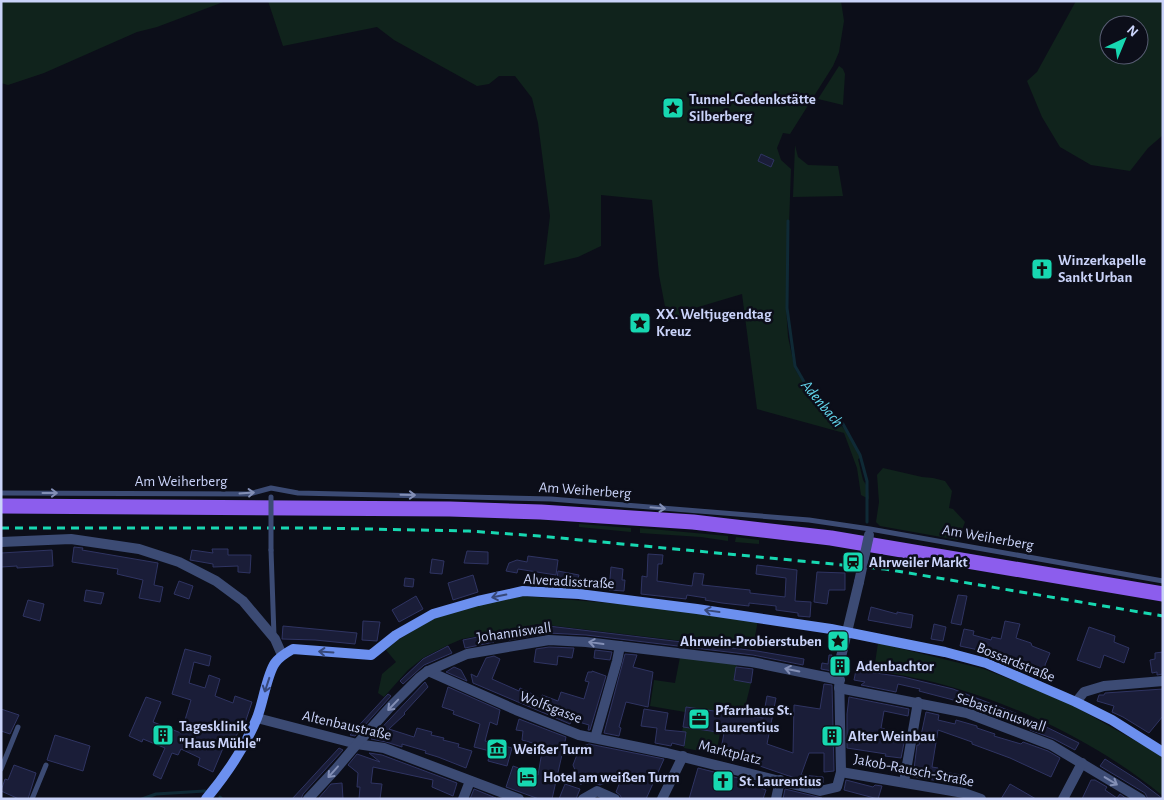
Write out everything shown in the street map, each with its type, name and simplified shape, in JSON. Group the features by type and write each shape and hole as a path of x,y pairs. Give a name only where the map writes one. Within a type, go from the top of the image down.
{"main road":[{"path":"1,506 450,509 541,512 694,522 841,540 1163,594"}],"street":[{"path":"841,772 840,675 847,632 870,532"},
{"path":"1,542 71,539 139,548 179,562 216,580 243,601 275,639 282,655 274,664 257,718 222,779 206,799"},
{"name":"Alveradisstraße","path":"282,655 293,649 371,655 396,636 433,614 478,601 523,592 579,594 831,628 847,632"},
{"name":"Bossardstraße","path":"847,632 986,663 1076,702 1112,720 1163,752"},
{"name":"Johanniswall","path":"308,799 336,770 356,744 412,685 428,672 467,654 549,640 586,642 752,662 840,675"},
{"path":"595,738 618,661 620,646"},
{"name":"Wolfsgasse","path":"428,672 579,735 667,753"},
{"name":"Sebastianuswall","path":"840,675 918,702 967,713 1051,745 1141,799"},
{"path":"1076,702 1084,692 1104,686 1163,681"},
{"path":"904,782 918,702"},
{"name":"Altenbaustraße","path":"257,718 356,744 384,748 519,799"},
{"name":"Marktplatz","path":"667,753 683,756 695,755 820,791 836,787 841,772"},
{"name":"Marktplatz","path":"662,799 683,756"},
{"path":"1062,799 1082,763"},
{"name":"Jakob-Rausch-Straße","path":"841,772 964,793 981,799"},
{"path":"776,799 780,780"},
{"path":"464,799 470,781"},
{"path":"583,799 597,791 615,799"}],"lane":[{"name":"Am Weiherberg","path":"1,493 249,494 271,488 298,494 551,499 809,520 1163,581"},
{"path":"271,488 271,550 275,639"},
{"path":"1,769 18,727"},
{"path":"32,799 46,765"}],"green space":[{"path":"1,1 226,1 157,27 137,32 44,73 8,85 1,83"},
{"path":"268,1 841,1 844,21 839,52 833,66 790,134 783,133 777,148 781,160 791,169 786,307 788,337 795,369 806,387 848,431 862,457 858,459 863,480 868,488 869,499 861,495 857,468 844,433 757,409 742,294 695,308 668,322 659,275 652,200 601,195 601,246 578,257 544,265 550,216 538,123 532,98 515,76 499,76 489,84 477,86 394,40 377,27 283,46"},
{"path":"1076,1 1163,1 1163,135 1148,148 1130,171 1091,165 1060,147 1042,117 1027,81 1037,72"},
{"path":"839,66 845,74 843,105 818,99"},
{"path":"795,145 798,157 808,165 838,166 843,196 793,197"},
{"path":"883,468 945,481 952,491 949,508 953,509 965,522 958,540 880,526 876,522 879,502 877,475"},
{"path":"579,524 631,528 631,532 579,527"},
{"path":"640,528 728,536 728,541 701,537 640,533"},
{"path":"736,537 759,540 759,544 735,542"},
{"path":"524,596 645,606 758,620 753,648 539,624 462,639 448,645 423,658 408,670 384,697 378,693 382,674 396,662 386,650 398,640 434,618 479,604"},
{"path":"878,643 984,669 1065,701 1163,758 1163,796 1116,762 1038,719 955,688 874,670"},
{"path":"680,657 737,664 734,680 751,683 743,715 686,707 685,712 650,706 654,680 675,683"},
{"path":"683,727 720,733 716,754 684,748 686,733 682,732"}],"building":[{"path":"761,154 774,160 771,167 758,161"},
{"name":"Winzerkapelle Sankt Urban","path":"1040,261 1049,264 1045,278 1035,274"},
{"path":"74,547 158,563 154,585 163,587 160,602 139,598 143,580 117,574 118,569 72,562"},
{"path":"212,549 228,549 228,555 251,555 250,573 238,572 238,566 213,567 213,564 190,560 192,550 213,553"},
{"path":"52,550 53,566 1,567 1,553"},
{"path":"467,551 488,552 488,564 464,563"},
{"path":"648,554 663,555 662,564 658,564 657,581 692,586 694,573 704,574 702,585 750,590 750,593 785,597 786,578 756,574 757,565 797,570 795,601 811,602 810,617 776,610 776,606 722,603 687,595 686,599 641,594 642,576 647,577"},
{"path":"528,556 558,560 556,575 518,569 517,573 506,571 509,563 517,560 527,562"},
{"path":"432,559 444,561 442,574 430,573"},
{"path":"611,567 623,569 624,591 609,590"},
{"path":"558,571 579,575 575,587 556,585"},
{"path":"817,572 845,573 845,590 829,590 827,604 814,602"},
{"path":"473,575 478,592 453,600 448,583"},
{"path":"405,578 414,579 413,587 404,586"},
{"path":"179,581 193,586 189,599 174,594"},
{"path":"86,590 104,593 101,604 84,601"},
{"path":"958,595 967,596 961,625 951,623"},
{"path":"416,596 423,609 399,622 392,610"},
{"path":"28,600 44,604 40,621 23,616"},
{"path":"871,607 897,614 897,612 913,615 911,628 868,620"},
{"path":"363,621 380,622 377,641 362,640"},
{"path":"1005,621 1020,624 1016,638 1050,653 1045,665 1047,673 1014,661 1015,658 960,646 964,629 974,631 973,635 991,640 992,637 1001,639"},
{"path":"934,624 946,627 943,641 931,639"},
{"path":"540,625 757,651 804,659 803,665 753,655 586,635 548,633 509,640 508,631"},
{"path":"283,626 357,633 355,644 282,639"},
{"path":"1089,627 1115,636 1114,642 1129,648 1124,663 1104,655 1100,668 1077,660"},
{"path":"492,634 494,642 465,648 463,640"},
{"path":"448,646 452,653 424,665 403,684 400,681 423,659"},
{"path":"549,647 574,648 572,658 558,656 557,665 534,662 536,649"},
{"path":"185,649 211,656 209,666 194,662 189,683 205,688 209,675 220,679 215,696 233,703 235,696 252,702 245,723 231,743 226,741 213,772 198,765 200,758 181,749 178,755 172,753 161,779 153,775 165,748 143,739 142,742 129,736 146,697 161,702 153,722 181,733 191,700 172,694"},
{"path":"595,650 612,652 610,660 594,658"},
{"path":"1163,652 1163,674 1157,675 1157,672 1152,673 1150,660 1155,659 1155,653"},
{"path":"625,654 637,655 633,667 653,672 648,707 626,702 619,727 621,728 619,736 604,733"},
{"path":"829,655 832,655 832,671 821,669 822,663 828,664"},
{"path":"494,656 500,659 492,679 519,691 520,688 541,700 542,695 558,701 561,692 584,699 589,682 585,681 588,672 592,671 606,676 590,730 588,730 589,725 572,720 570,724 473,683 471,674 477,677 486,658"},
{"path":"454,667 461,670 467,681 446,672"},
{"path":"736,667 753,669 751,683 734,680"},
{"path":"856,670 903,677 953,689 1018,714 1014,723 961,702 919,691 920,689 898,684 896,692 861,685 865,682 854,680"},
{"path":"425,682 428,687 405,714 389,729 414,737 417,728 432,732 431,735 444,738 443,740 459,744 458,747 472,751 466,768 425,753 426,751 402,744 402,747 371,739"},
{"path":"824,684 832,685 834,771 824,772 824,753 809,753 801,775 823,777 823,783 789,776 720,755 724,733 683,727 686,707 763,718 767,696 776,698 767,744 793,753 794,705 820,709"},
{"path":"448,687 500,710 497,725 490,722 485,741 512,748 507,766 488,761 490,751 474,747 480,724 453,714 454,711 442,707"},
{"path":"1163,689 1163,716 1149,733 1112,712 1114,706 1097,701 1099,695 1104,695 1105,693"},
{"path":"388,694 391,696 355,736 350,735"},
{"path":"849,697 909,709 908,716 884,711 881,728 885,729 883,739 904,743 901,758 847,748"},
{"path":"1,709 19,715 10,734 1,731"},
{"path":"644,709 668,713 665,730 686,732 684,746 672,743 671,746 655,743 657,728 641,726"},
{"path":"926,712 939,715 938,720 955,724 956,720 977,726 977,728 995,734 994,736 1021,744 1023,742 1048,751 1060,758 1051,777 1010,758 972,744 972,742 938,730 932,767 938,768 938,771 961,775 960,784 913,777 917,745 919,745"},
{"path":"519,719 566,737 552,799 539,799 506,787 513,766 538,775 543,746 522,740 523,731 516,730"},
{"path":"1034,721 1079,743 1075,750 1054,739 1030,730"},
{"path":"55,735 90,746 83,771 47,760"},
{"path":"589,744 664,759 646,799 622,799 616,792 622,777 600,785 583,779 581,785 573,765 580,747"},
{"path":"339,748 343,750 303,794 301,799 292,799"},
{"path":"369,753 382,755 457,783 453,796 432,787 433,780 373,767 371,783 382,784 380,799 359,799 360,787 357,787 358,773 348,765 357,754 380,762"},
{"path":"1105,759 1163,799 1148,799 1145,793 1100,766"},
{"path":"14,765 36,773 28,799 19,799 1,791 5,779 8,780"},
{"name":"St. Laurentius","path":"698,768 762,784 761,788 766,790 763,799 689,799"},
{"path":"846,780 873,787 875,785 882,786 878,799 844,790"},
{"path":"1091,780 1095,780 1107,787 1105,790 1117,798 1120,794 1127,799 1082,799"},
{"path":"342,783 343,799 318,799 331,784"},
{"path":"565,784 580,789 576,799 559,799"},
{"path":"1010,784 1036,799 1001,799"},
{"path":"474,789 496,798 496,799 470,799"},
{"path":"785,789 822,798 822,799 783,799"}],"waterway":[{"name":"Adenbach","path":"788,221 787,308 795,366 807,387 843,424 860,455 867,481 867,522"},
{"path":"142,799 156,794 205,791"}],"railway":[{"path":"1,528 316,528 469,531 539,536 885,569 1163,616"}],"place":[{"name":"Tunnel-Gedenkstätte Silberberg","path":"673,108"},
{"name":"Winzerkapelle Sankt Urban","path":"1042,269"},
{"name":"XX. Weltjugendtag Kreuz","path":"640,323"},
{"name":"Ahrweiler Markt","path":"853,562"},
{"name":"Ahrwein-Probierstuben","path":"838,641"},
{"name":"Adenbachtor","path":"840,666"},
{"name":"Pfarrhaus St. Laurentius","path":"699,719"},
{"name":"Tagesklinik \"Haus Mühle\"","path":"163,735"},
{"name":"Alter Weinbau","path":"832,736"},
{"name":"Weißer Turm","path":"497,749"},
{"name":"Hotel am weißen Turm","path":"527,777"},
{"name":"St. Laurentius","path":"723,781"}]}
